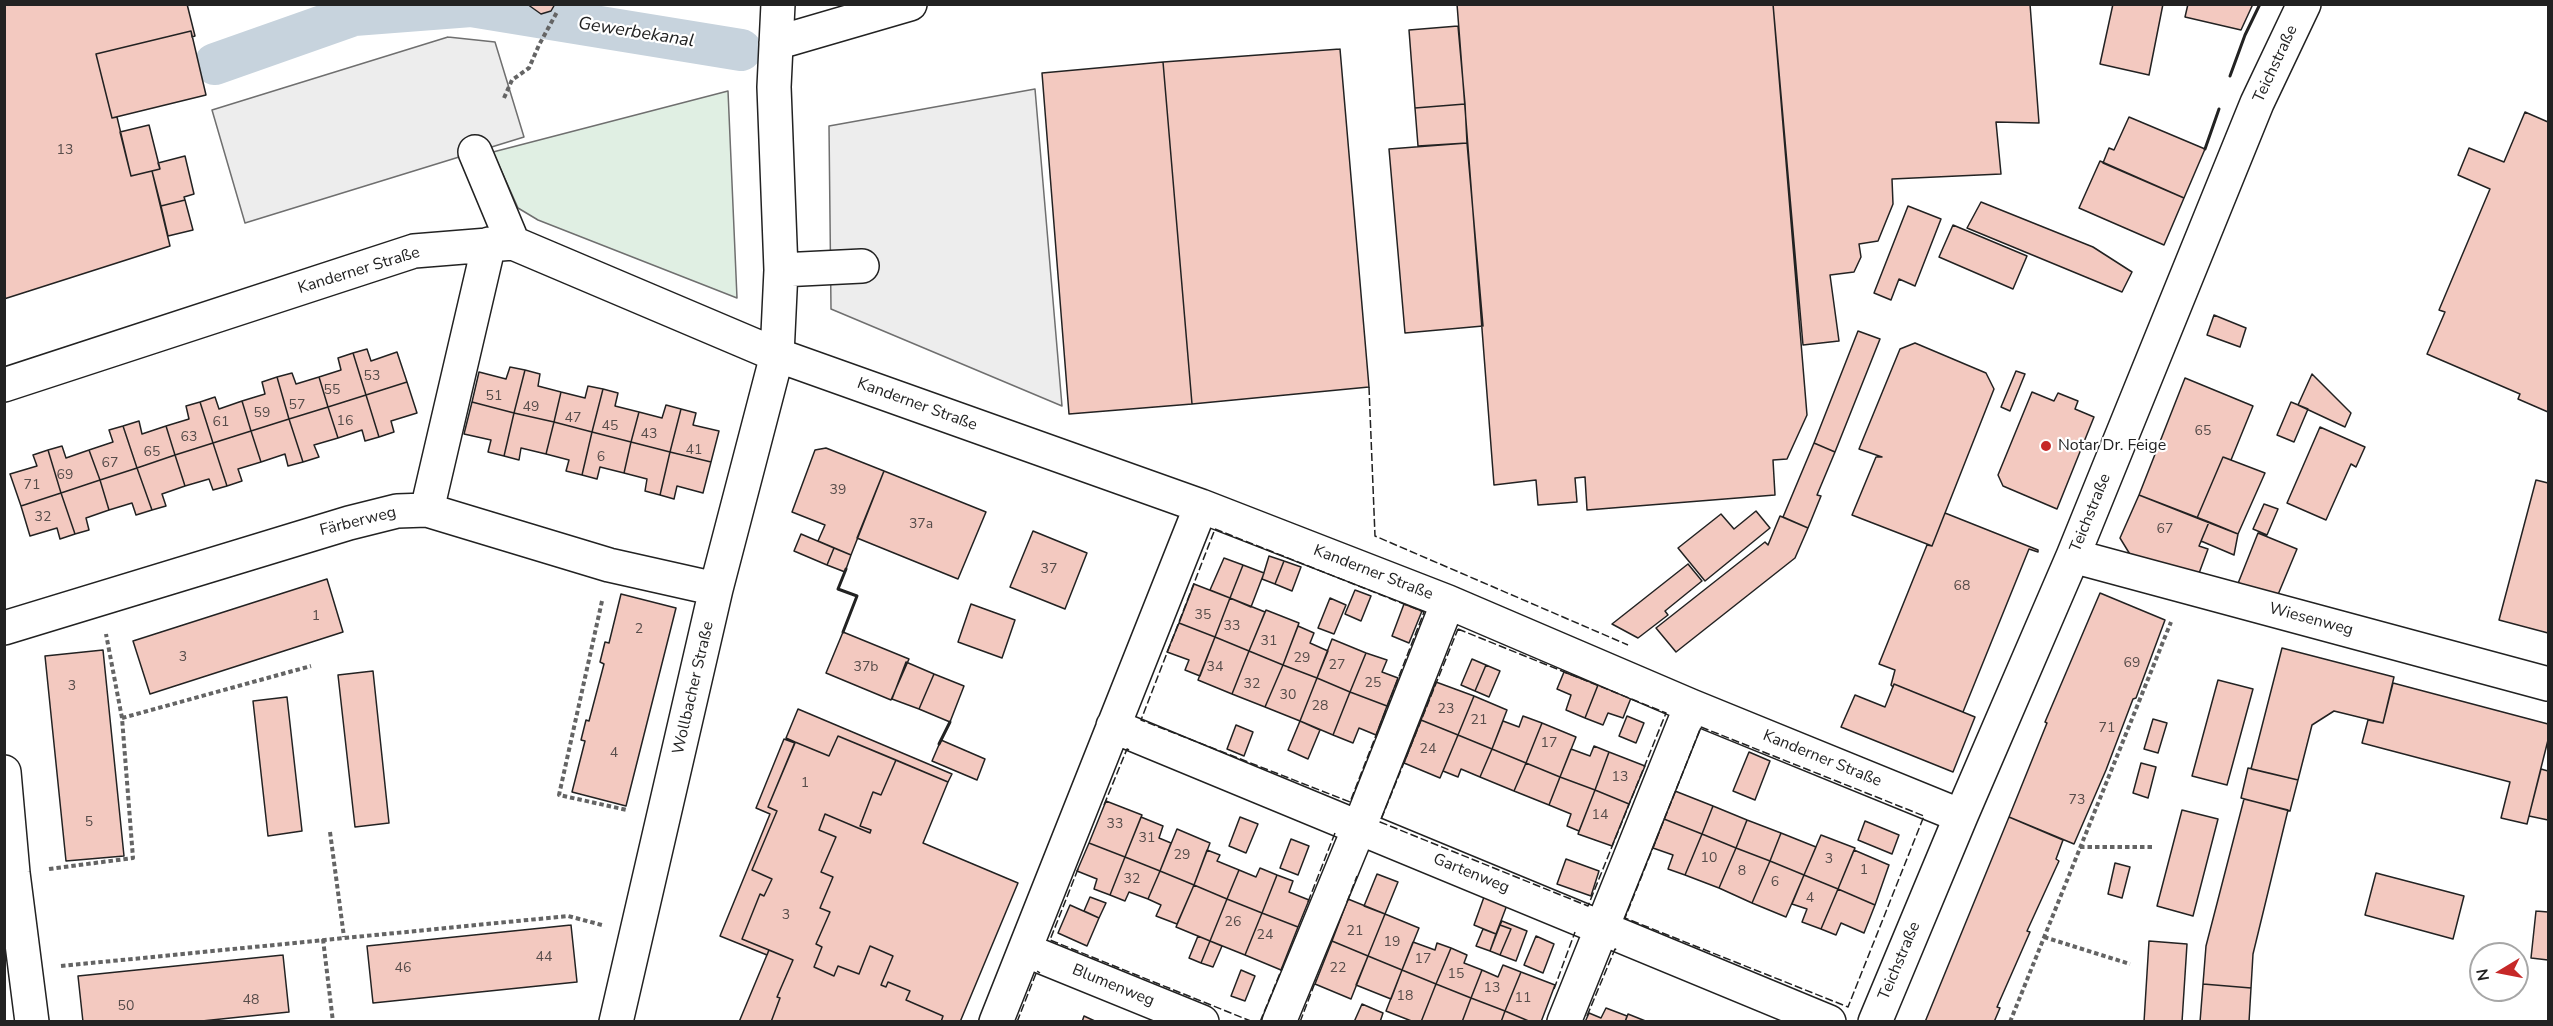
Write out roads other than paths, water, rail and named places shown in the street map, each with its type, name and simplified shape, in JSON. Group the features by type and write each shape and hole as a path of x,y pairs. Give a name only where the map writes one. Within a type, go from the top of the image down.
{"street":[{"path":"777,356 781,270 774,87 778,4"},
{"path":"776,43 909,4"},
{"name":"Teichstraße","path":"1875,1022 1960,816 2073,556 2257,103 2304,4"},
{"path":"427,510 501,243 475,152"},
{"name":"Kanderner Straße","path":"4,385 414,251 501,243 777,356 1201,506 1448,602 1691,706 1960,816"},
{"path":"781,270 862,266"},
{"name":"Wollbacher Straße","path":"616,1022 716,589 777,356"},
{"path":"996,1022 1201,506"},
{"name":"Färberweg","path":"4,628 349,523 397,511 427,510 609,565 716,589"},
{"name":"Wiesenweg","path":"2073,556 2548,684"},
{"path":"1279,1022 1448,602"},
{"path":"1564,1022 1691,706"},
{"name":"Gartenweg","path":"1113,726 1830,1022"},
{"path":"4,772 13,873 32,1022"},
{"name":"Blumenweg","path":"1025,950 1202,1022"}],"waterway":[{"name":"Gewerbekanal","path":"215,64 354,15 471,6 741,50"}],"place":[{"name":"Notar Dr. Feige","path":"2046,446"}]}
